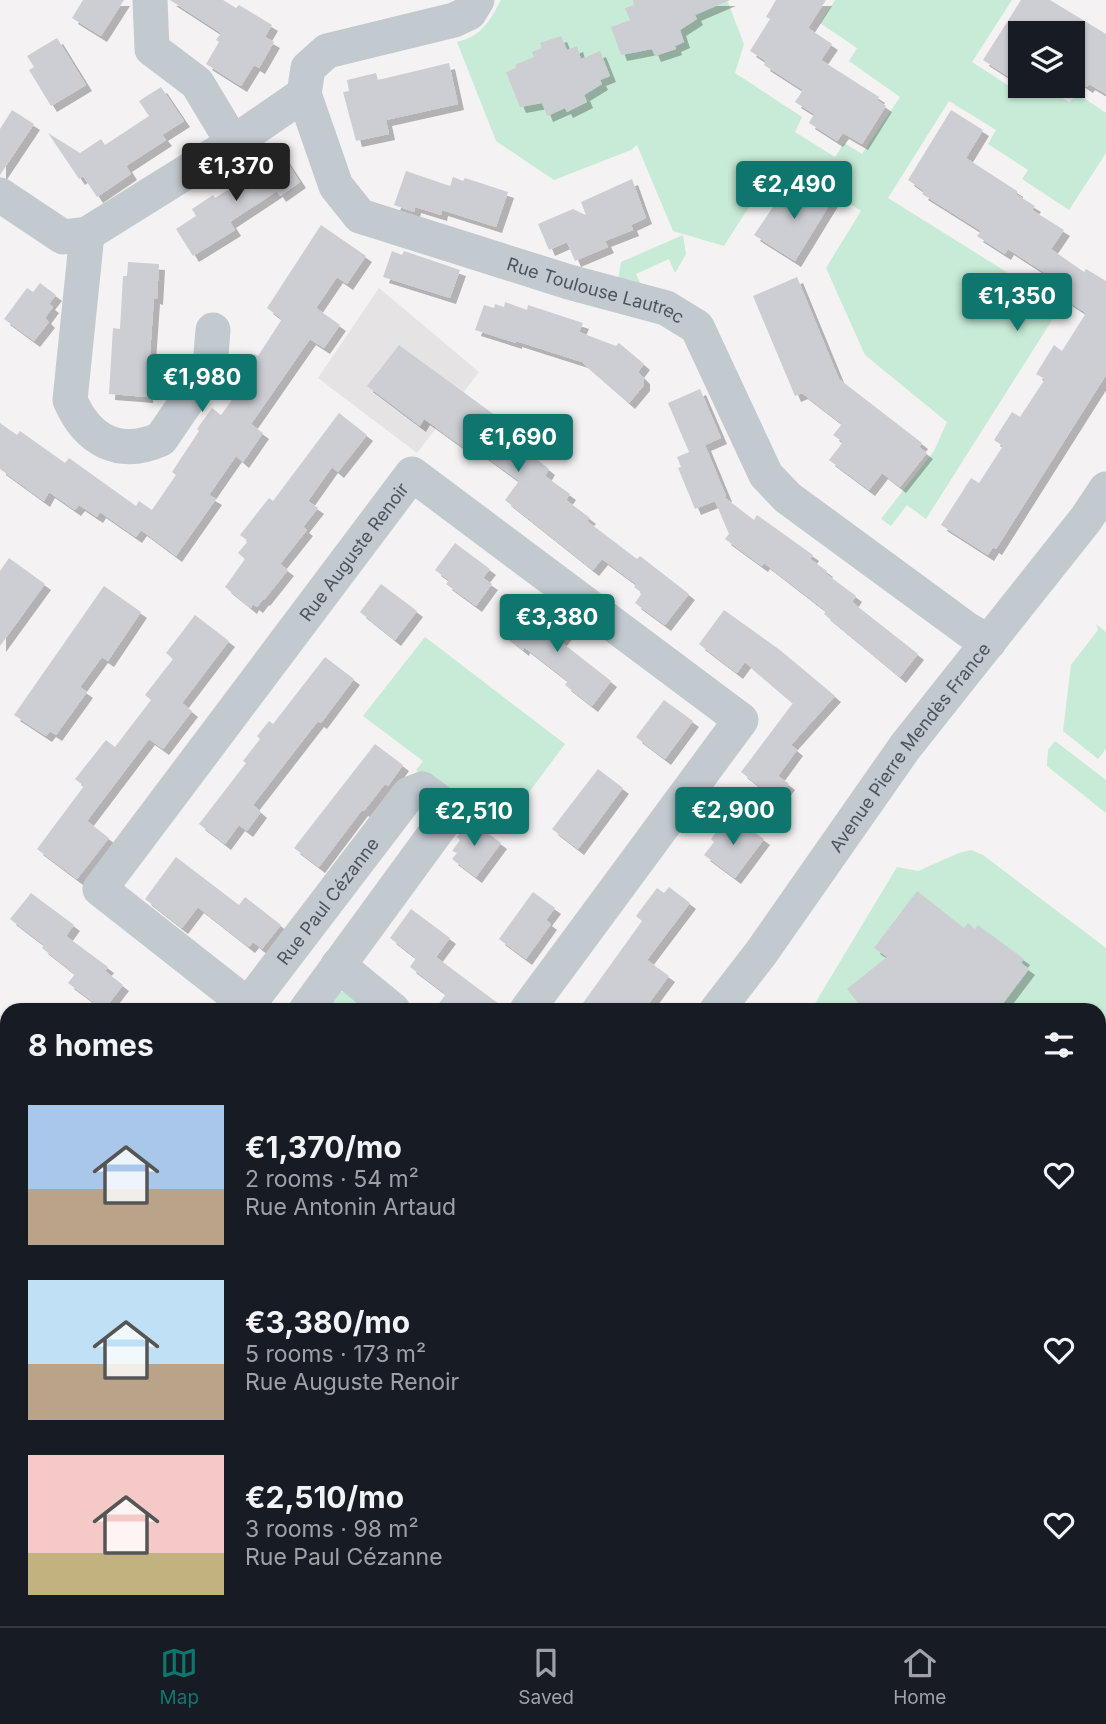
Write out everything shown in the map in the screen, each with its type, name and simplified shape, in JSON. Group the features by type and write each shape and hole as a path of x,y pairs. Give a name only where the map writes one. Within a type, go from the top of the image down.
{"street":[{"path":"150,0 152,49 197,83 233,143"},
{"path":"0,195 63,237 87,234 233,143 304,94 309,68 327,51 454,20 469,13 477,0"},
{"name":"Rue Toulouse Lautrec","path":"304,94 336,186 360,216 569,282 666,308 697,327 766,475 788,499 968,630 989,642"},
{"path":"87,234 70,400 78,419 90,432 113,445 148,445 161,439 210,367 212,330"},
{"name":"Rue Auguste Renoir","path":"245,1003 100,889 412,474 741,720 532,1003"},
{"name":"Avenue Pierre Mendès France","path":"722,1003 761,953 905,747 1086,519 1106,489"},
{"name":"Rue Paul Cézanne","path":"255,1003 409,794 422,789 445,806 444,821 311,1003"},
{"path":"338,965 384,1003"}],"shaded area":[{"path":"379,288 479,372 417,453 318,378"}],"green space":[{"path":"501,0 727,0 744,44 735,73 802,117 795,132 835,157 844,143 862,154 900,97 849,61 857,48 820,23 835,0 1012,0 972,62 1008,85 1008,98 1062,98 1069,102 1074,98 1084,98 1106,113 1106,153 1069,210 1022,179 1028,170 988,144 996,130 949,101 888,198 1061,306 926,519 907,505 891,526 881,519 934,451 947,422 865,355 826,268 861,211 785,162 777,163 724,246 673,231 637,145 631,150 554,180 496,141 457,42 479,32"},
{"path":"683,235 686,254 675,273 669,259 636,274 642,287 616,292 621,262"},
{"path":"1096,624 1106,632 1106,749 1098,759 1063,731 1071,665 1098,630"},
{"path":"425,637 565,744 500,831 416,770 423,761 363,716"},
{"path":"1055,741 1106,780 1106,813 1047,766 1048,750"},
{"path":"971,850 983,855 1106,948 1106,1003 815,1003 897,867 918,871"},
{"path":"337,991 349,993 363,1003 321,1003"}],"building":[{"path":"83,0 124,0 101,36 72,18"},
{"path":"170,0 223,0 236,8 239,5 272,25 265,37 274,42 259,68 254,65 241,86 206,64 219,42 216,40 221,33"},
{"path":"633,0 730,0 695,15 697,19 680,30 684,42 675,46 676,49 655,56 652,49 621,55 611,27 630,20 625,8 634,5"},
{"path":"776,0 826,0 808,28 832,44 821,60 879,97 877,100 886,106 862,144 843,133 837,141 809,123 814,114 795,102 803,90 764,65 766,61 750,51 770,19 766,17"},
{"path":"1021,0 1050,0 1085,21 1008,21 1008,76 983,60"},
{"path":"1085,21 1106,34 1106,94 1089,84 1087,87"},
{"path":"561,36 567,50 577,46 581,59 600,51 610,76 600,80 602,84 584,95 587,102 567,112 565,108 547,116 542,103 520,107 506,72 534,57 532,52 542,48 540,43"},
{"path":"57,38 86,85 51,106 29,70 34,67 27,56"},
{"path":"449,63 458,104 386,120 389,134 356,141 343,92 349,91 347,80 376,73 378,80"},
{"path":"161,87 184,121 162,135 166,140 126,166 131,174 97,197 83,176 79,179 48,133 80,153 101,139 105,145 149,116 139,101"},
{"path":"12,110 34,124 0,175 0,129"},
{"path":"951,110 983,130 966,158 1017,191 1017,195 1035,206 1032,210 1064,230 1051,249 1084,272 1086,269 1106,281 1106,375 996,549 993,547 988,555 941,525 971,478 979,483 1003,446 994,440 1012,412 1020,417 1045,379 1036,374 1054,345 1062,351 1086,313 1058,295 1064,285 1008,249 1005,254 977,236 981,231 922,194 924,191 908,180"},
{"path":"279,150 300,182 280,196 277,191 230,222 235,230 193,256 176,229 196,216 192,209 259,170 256,166"},
{"path":"406,171 450,186 453,177 463,181 465,178 508,192 496,227 442,210 441,215 415,207 414,212 394,205"},
{"path":"632,179 646,218 631,225 633,230 605,241 608,247 575,261 567,242 549,250 538,224 573,209 586,215 581,202"},
{"path":"804,181 833,199 795,261 754,235 781,195 792,202"},
{"path":"321,225 366,256 347,284 337,277 316,308 340,325 324,348 310,339 251,424 263,433 243,462 236,456 209,495 216,499 176,556 141,530 136,537 100,512 97,517 79,505 75,510 49,492 44,501 0,469 0,423 17,435 20,431 65,463 69,458 136,506 139,501 152,510 176,475 172,472 212,408 221,415 245,382 236,377 254,354 258,356 282,319 267,308"},
{"path":"392,251 402,255 404,251 460,270 450,298 383,277"},
{"path":"128,262 159,264 147,397 109,394 113,328 120,329 123,276 127,276"},
{"path":"797,277 839,379 922,443 919,447 927,453 900,487 882,473 869,490 829,460 843,442 833,435 842,424 802,393 795,396 753,296"},
{"path":"40,283 56,295 49,304 53,307 45,318 49,322 34,341 4,319 27,288 33,292"},
{"path":"505,302 527,310 528,305 583,323 579,332 616,346 619,343 644,364 638,372 644,378 644,385 629,403 582,362 475,330 484,305 504,307"},
{"path":"399,345 518,432 512,440 549,469 545,476 570,494 566,500 590,518 587,521 637,559 640,556 689,594 665,625 635,603 642,593 634,587 636,584 602,559 593,570 505,500 519,481 470,445 467,450 424,419 420,426 367,386"},
{"path":"700,389 721,438 705,445 726,496 724,497 754,520 757,515 813,555 810,559 856,596 852,602 918,654 900,677 824,614 826,611 764,563 762,566 725,539 729,534 715,501 695,509 678,468 681,467 677,457 689,452 668,403"},
{"path":"339,413 367,435 338,472 332,467 308,501 318,508 303,527 307,530 280,564 288,570 264,600 257,607 253,604 251,608 225,587 245,559 238,553 248,541 240,535 269,498 273,501"},
{"path":"455,543 490,569 483,578 492,584 476,606 446,584 449,580 435,570"},
{"path":"9,558 45,584 0,646 0,571"},
{"path":"381,584 417,611 395,640 360,612"},
{"path":"104,586 141,612 108,661 102,657 80,687 87,692 56,735 50,731 46,736 14,715"},
{"path":"533,606 567,632 560,641 611,681 592,706 565,685 568,681 503,634 515,619 520,622"},
{"path":"724,610 780,650 835,696 791,745 797,750 778,776 789,784 777,800 741,772 793,703 745,662 737,673 699,644"},
{"path":"195,615 229,641 182,703 192,711 163,749 149,739 87,821 109,838 77,879 37,849 84,786 75,779 106,740 115,747 151,700 145,695 173,659 166,653"},
{"path":"325,657 354,679 253,805 261,812 247,831 239,825 225,844 199,824 246,763 243,761 260,739 257,736 269,721 273,724"},
{"path":"664,700 693,721 665,759 636,737"},
{"path":"375,744 403,765 388,786 385,784 364,811 362,810 319,867 294,848"},
{"path":"598,769 623,788 578,849 552,829"},
{"path":"735,818 764,839 735,878 704,855 714,842 711,839 722,824 728,828"},
{"path":"469,819 501,843 476,877 452,859 457,853 452,851 460,840 457,837"},
{"path":"176,857 239,905 245,897 281,925 262,949 253,942 249,947 198,907 182,928 145,899"},
{"path":"669,887 690,903 647,960 669,976 649,1003 583,1003 642,921 636,916 657,888 664,893"},
{"path":"917,891 964,928 968,923 975,929 978,925 1024,959 1021,963 1029,969 1003,1003 858,1003 847,989 887,957 874,948"},
{"path":"533,892 555,908 546,920 551,924 526,959 499,939"},
{"path":"31,893 74,925 66,936 108,967 105,971 123,985 109,1003 95,1003 68,983 75,974 42,948 44,945 10,919"},
{"path":"411,909 450,938 436,957 498,1003 439,1003 446,994 410,967 416,958 390,938"}]}
